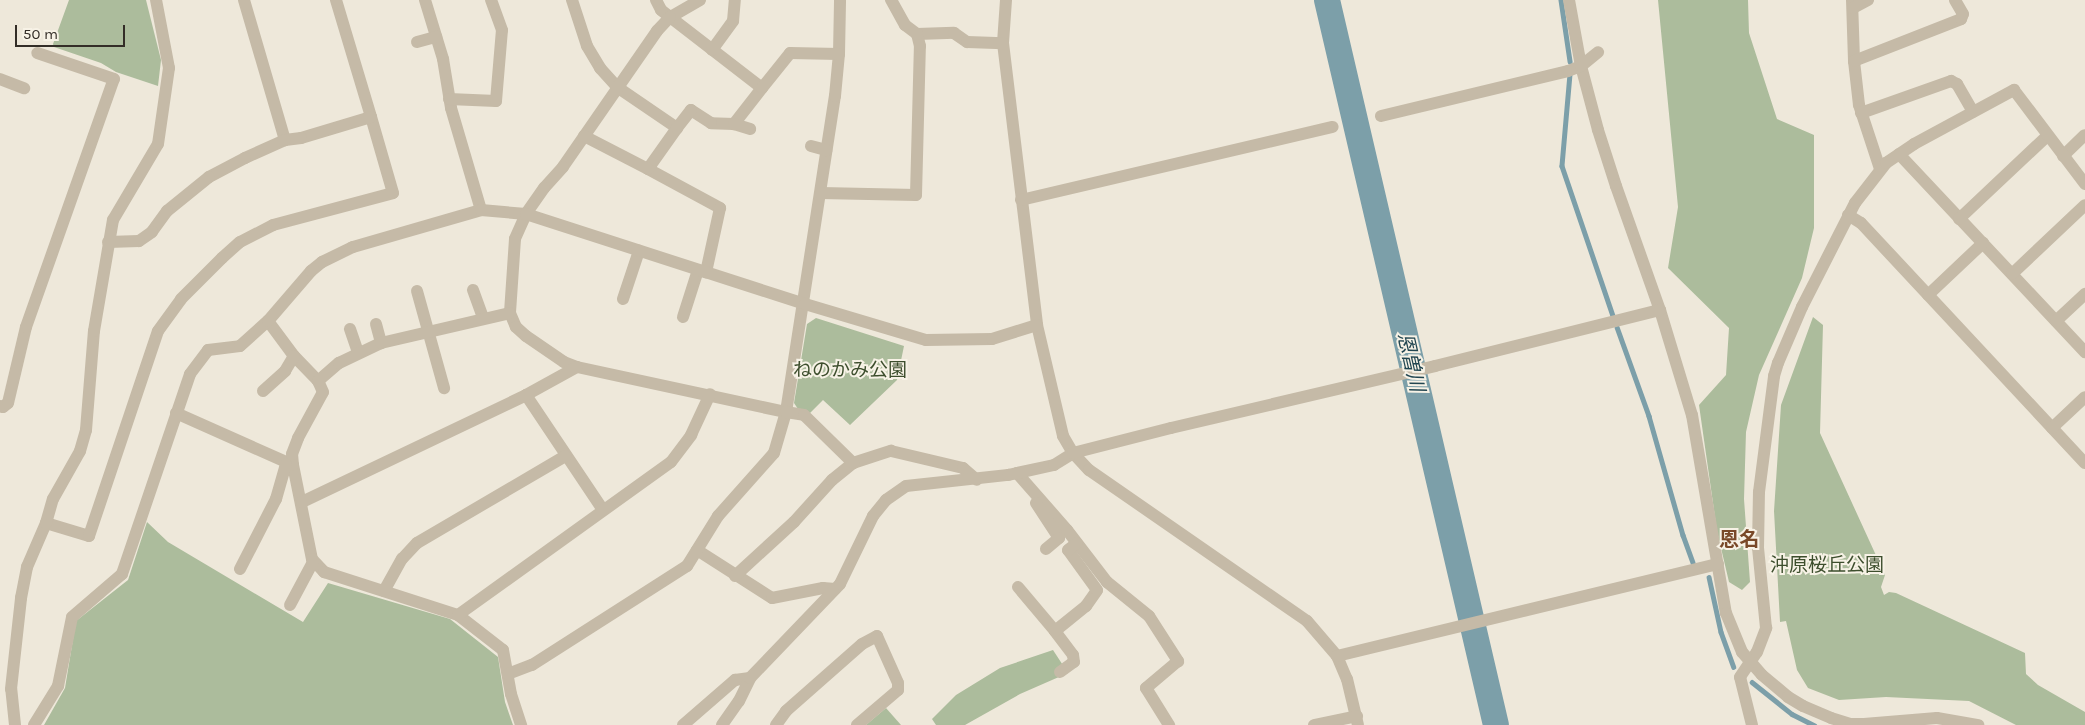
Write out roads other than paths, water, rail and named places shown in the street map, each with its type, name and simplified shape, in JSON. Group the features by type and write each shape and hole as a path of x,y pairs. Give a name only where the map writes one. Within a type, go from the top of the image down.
{"street":[{"path":"16,725 11,689 21,598 27,567 46,523 53,499 80,451 86,430 94,331 113,220 158,144 169,68 156,0"},
{"path":"244,0 285,140"},
{"path":"46,523 89,536 158,331 182,299 222,258 240,242 273,225 393,193 336,0"},
{"path":"425,0 443,59 449,99 481,210"},
{"path":"449,99 496,101 502,30 491,0"},
{"path":"572,0 587,46 600,68 618,87 676,128"},
{"path":"656,0 661,10 762,88"},
{"path":"700,0 670,17 657,30 563,167 544,188 526,214 515,239 510,313 516,327 526,336 564,362 577,367 804,415 853,463"},
{"path":"712,50 733,21 735,0"},
{"path":"508,674 532,665 683,570 718,516 774,453 786,412 821,193 839,54 840,0"},
{"path":"891,0 905,25 917,34 954,33 967,42 1003,43"},
{"path":"1006,0 1003,43 1037,325 1063,436 1074,453 1089,470 1307,622 1337,656 1347,679 1358,720 1314,725"},
{"path":"1570,0 1581,66 1616,186 1660,310 1692,415 1726,612 1731,630 1742,652 1751,663 1796,702 1831,718 1851,724 1937,718 1971,724"},
{"path":"1868,0 1853,4 1854,62 1861,113 1880,169"},
{"path":"1854,62 1962,18 1963,14 1955,0"},
{"path":"821,193 916,195 920,46 917,34"},
{"path":"417,42 436,37"},
{"path":"0,406 3,407 8,403 26,327 114,79 37,52"},
{"path":"1381,116 1568,71 1581,66 1598,52"},
{"path":"734,124 790,53 839,54"},
{"path":"0,79 24,88"},
{"path":"1861,113 1951,80 1957,84 1973,112"},
{"path":"1752,725 1740,677 1751,663 1766,628 1758,548 1759,492 1774,376 1802,307 1848,215 1880,169 1898,154 2014,90 2085,184"},
{"path":"648,169 676,128 691,110 711,123 734,124 750,129"},
{"path":"108,242 139,241 152,232 167,211 209,177 285,140 301,138 372,117"},
{"path":"1021,200 1333,127"},
{"path":"2063,156 2085,134"},
{"path":"584,136 720,208 702,271 683,317"},
{"path":"1959,218 2047,136"},
{"path":"811,146 826,150"},
{"path":"1898,154 2085,352"},
{"path":"2012,274 2085,205"},
{"path":"34,725 58,686 72,617 122,574 190,374 208,350 240,346 268,321 311,271 322,262 353,247 481,210 526,214 804,304 926,340 992,339 1037,325"},
{"path":"1848,215 1861,223 2085,463"},
{"path":"1928,295 1983,243"},
{"path":"622,299 639,251"},
{"path":"473,290 482,318"},
{"path":"417,291 438,382"},
{"path":"2056,321 2085,294"},
{"path":"722,725 739,701 750,678 844,579 873,516 886,500 906,486 926,482 977,480 1054,465 1074,453 1429,368 1660,310"},
{"path":"318,381 339,363 358,352 381,343 510,313"},
{"path":"240,569 276,498 298,438 323,392 318,381 294,356 268,321"},
{"path":"376,324 381,343"},
{"path":"350,329 358,352"},
{"path":"263,392 285,371 294,356"},
{"path":"302,502 526,395 577,367"},
{"path":"458,615 671,462 691,435 710,394"},
{"path":"526,395 565,456 603,510"},
{"path":"2052,428 2085,397"},
{"path":"176,413 290,464 302,502 313,562 290,604"},
{"path":"735,576 794,522 832,480 853,463 891,450 963,468 977,480"},
{"path":"384,591 402,559 417,543 565,456"},
{"path":"1017,473 1112,587 1149,616 1178,661 1146,688 1168,725"},
{"path":"1037,495 1036,506 1059,538 1046,549"},
{"path":"1055,631 1086,606 1097,590 1068,550 1076,543"},
{"path":"697,550 772,598 823,588 835,589"},
{"path":"313,562 331,575 458,615 503,650 511,694 522,725"},
{"path":"1337,656 1718,564"},
{"path":"1018,587 1036,600 1055,631 1073,655 1074,662 1060,672"},
{"path":"776,725 786,711 862,644 877,636 898,683 898,690 858,725"},
{"path":"683,725 735,680 750,678"}],"waterway":[{"name":"恩曽川","path":"1327,0 1496,725"},
{"path":"1561,0 1570,61"},
{"path":"1570,74 1562,166 1613,316"},
{"path":"1617,327 1649,416 1683,535 1693,562"},
{"path":"1709,577 1721,632 1734,667"},
{"path":"1752,682 1792,714 1814,725"}],"district":[{"name":"恩名","path":"1739,539"}],"park label":[{"name":"ねのかみ公園","path":"850,371"},
{"name":"沖原桜丘公園","path":"1827,566"}]}
